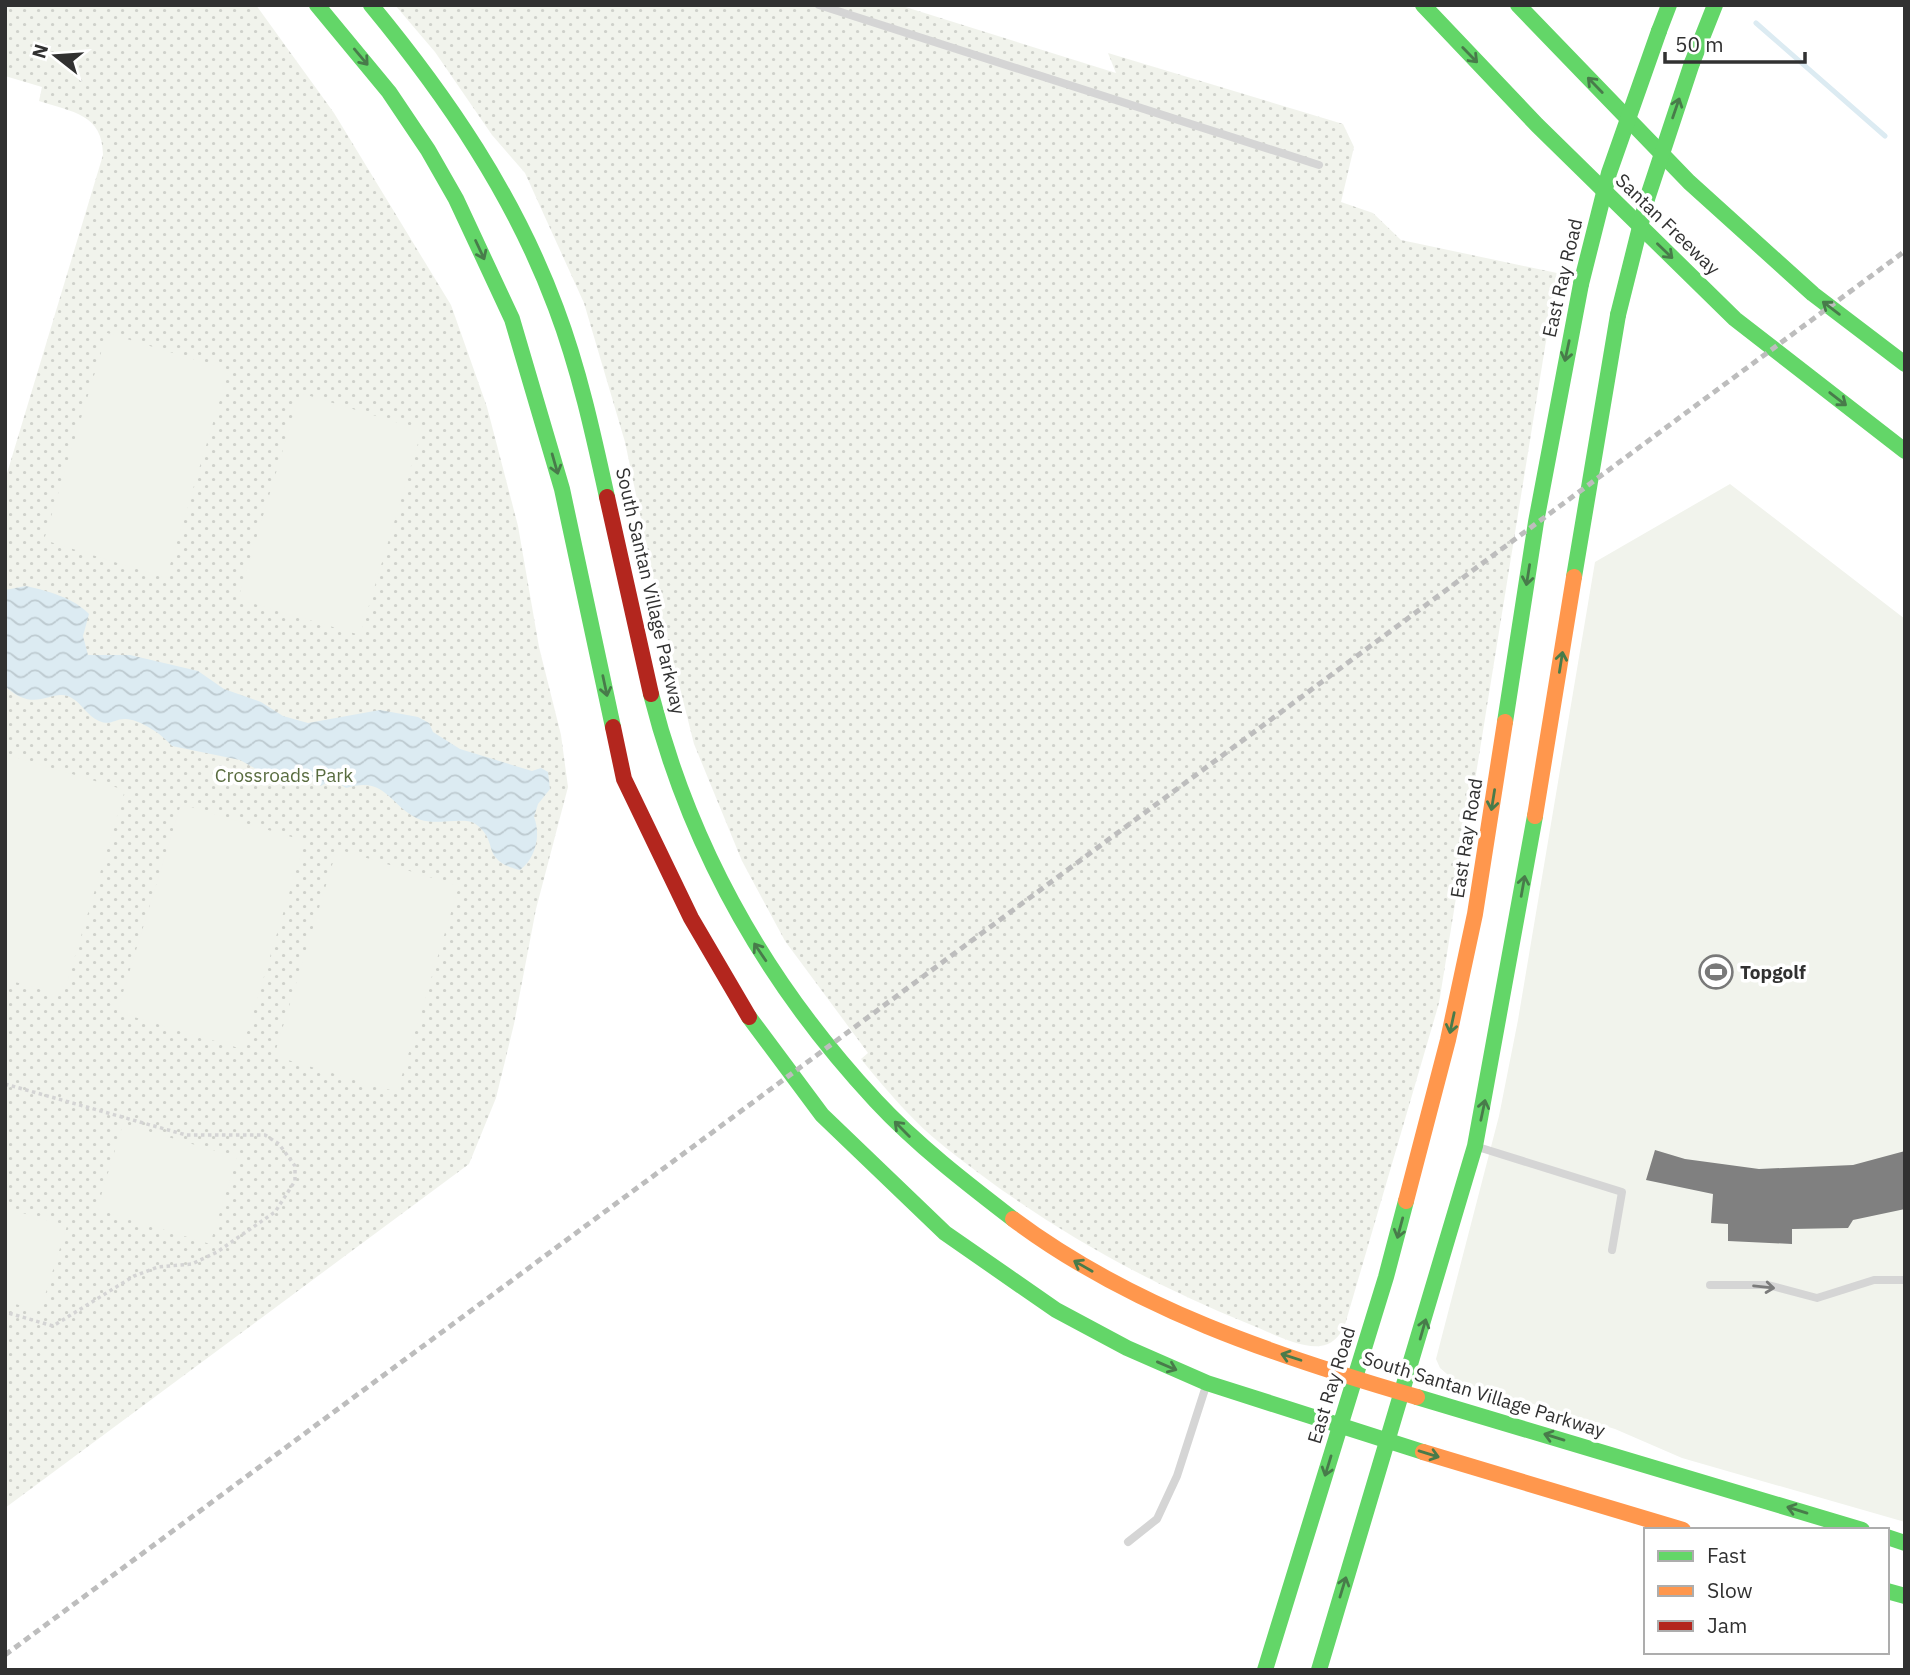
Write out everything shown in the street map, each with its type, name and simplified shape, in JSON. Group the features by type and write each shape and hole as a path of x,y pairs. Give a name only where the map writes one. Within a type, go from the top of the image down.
{"main road":[{"path":"317,5 389,92 428,150 456,199 512,319 562,489 624,779 691,918 745,1011 822,1115 945,1233 1056,1310 1127,1349 1207,1383 1340,1427 1676,1528"},
{"name":"South Santan Village Parkway","path":"371,5 434,85 487,164 523,233 553,300 594,437 637,641 682,797 748,932 788,993 881,1108 948,1172 1006,1217 1074,1261 1179,1315 1263,1348 1855,1528"},
{"name":"Santan Freeway","path":"1423,5 1536,125 1735,319 1905,451"},
{"path":"1518,5 1689,182 1813,294 1905,364"},
{"name":"East Ray Road","path":"1265,1670 1356,1377 1435,1097 1475,914 1538,509 1581,284 1609,173 1669,5"},
{"path":"1319,1670 1475,1146 1506,988 1618,315 1647,199 1692,63 1716,5"}],"lane":[{"path":"819,5 1318,165"},
{"path":"1475,1146 1622,1192 1612,1250"},
{"path":"1710,1285 1768,1285 1817,1298 1874,1280 1905,1280"},
{"path":"1128,1542 1157,1519 1177,1476 1207,1383"}],"path":[{"path":"5,1084 186,1135 265,1135 279,1144 295,1166 295,1181 275,1212 192,1264 158,1267 134,1276 53,1326 5,1312"}],"green space":[{"name":"Crossroads Park","path":"5,5 256,5 334,113 451,305 487,407 518,526 539,647 561,735 568,787 536,909 514,1024 496,1098 469,1164 5,1508 5,480 103,155 102,141 91,123 74,112 39,101 42,87 5,76"},
{"path":"395,5 899,5 1116,73 1108,53 1343,124 1354,147 1341,202 1373,213 1401,240 1557,273 1439,1003 1344,1328 1331,1342 1311,1346 1284,1339 1168,1288 1091,1247 1017,1200 946,1148 911,1117 861,1059 868,1053 785,941 742,861 694,744 659,605 625,442 584,303 525,173 492,135 435,52"},
{"path":"107,333 229,370 166,578 44,540"},
{"path":"300,393 422,430 360,635 238,599"},
{"name":"Topgolf","path":"1730,484 1905,619 1905,1522 1682,1458 1615,1429 1454,1380 1440,1368 1436,1359 1499,1116 1518,1020 1595,562"},
{"path":"5,754 125,790 63,996 5,979"},
{"path":"181,804 305,841 242,1049 117,1012"},
{"path":"337,849 459,886 397,1092 274,1056"},
{"path":"123,1124 237,1157 210,1244 97,1209"},
{"path":"5,1208 67,1226 40,1311 5,1301"}],"water":[{"path":"26,586 68,599 89,614 83,636 88,655 130,655 198,671 224,689 261,702 283,716 308,723 380,710 418,717 429,723 433,732 460,749 532,771 541,768 548,772 550,789 538,804 534,817 537,839 530,859 520,870 507,866 494,855 487,836 474,823 421,820 380,789 371,786 346,788 332,779 321,786 307,776 267,775 240,760 172,746 157,733 131,720 107,723 99,721 70,697 63,695 25,699 5,686 5,590"}],"building":[{"path":"1655,1150 1685,1159 1759,1169 1853,1165 1905,1151 1905,1209 1853,1220 1848,1228 1792,1229 1792,1244 1728,1241 1728,1224 1711,1223 1713,1194 1646,1180"}],"waterway":[{"path":"1756,23 1885,136"}],"railway":[{"path":"5,1655 1905,251"}],"traffic: fast":[{"path":"317,5 389,92 428,150 456,199 512,319 562,489 613,727"},
{"path":"371,5 452,112 520,226 539,266 572,354 607,497"},
{"path":"1423,5 1537,125 1735,319 1905,451"},
{"path":"1518,5 1689,182 1813,294 1905,364"},
{"path":"1659,31 1669,5"},
{"path":"1692,63 1715,5"},
{"path":"1581,284 1609,173 1659,31"},
{"path":"1618,315 1647,199 1692,63"},
{"path":"1505,722 1536,522 1581,284"},
{"path":"1574,577 1618,315"},
{"path":"651,694 667,751 711,860 738,912 801,1010 837,1057 908,1133 1013,1219"},
{"path":"1319,1670 1475,1146 1535,816"},
{"path":"749,1017 822,1115 945,1233 1056,1310 1127,1348 1207,1383 1423,1452"},
{"path":"1265,1670 1386,1277 1406,1201"},
{"path":"1417,1397 1855,1528"},
{"path":"1889,1538 1905,1543"},
{"path":"1889,1592 1905,1596"}],"traffic: slow":[{"path":"1535,816 1574,577"},
{"path":"1406,1201 1448,1040 1475,914 1505,722"},
{"path":"1013,1219 1106,1279 1156,1304 1259,1346 1417,1397"},
{"path":"1423,1452 1676,1528"}],"traffic: jam":[{"path":"607,497 651,694"},
{"path":"613,727 624,779 691,918 749,1017"}],"place":[{"name":"Topgolf","path":"1716,972"}]}
